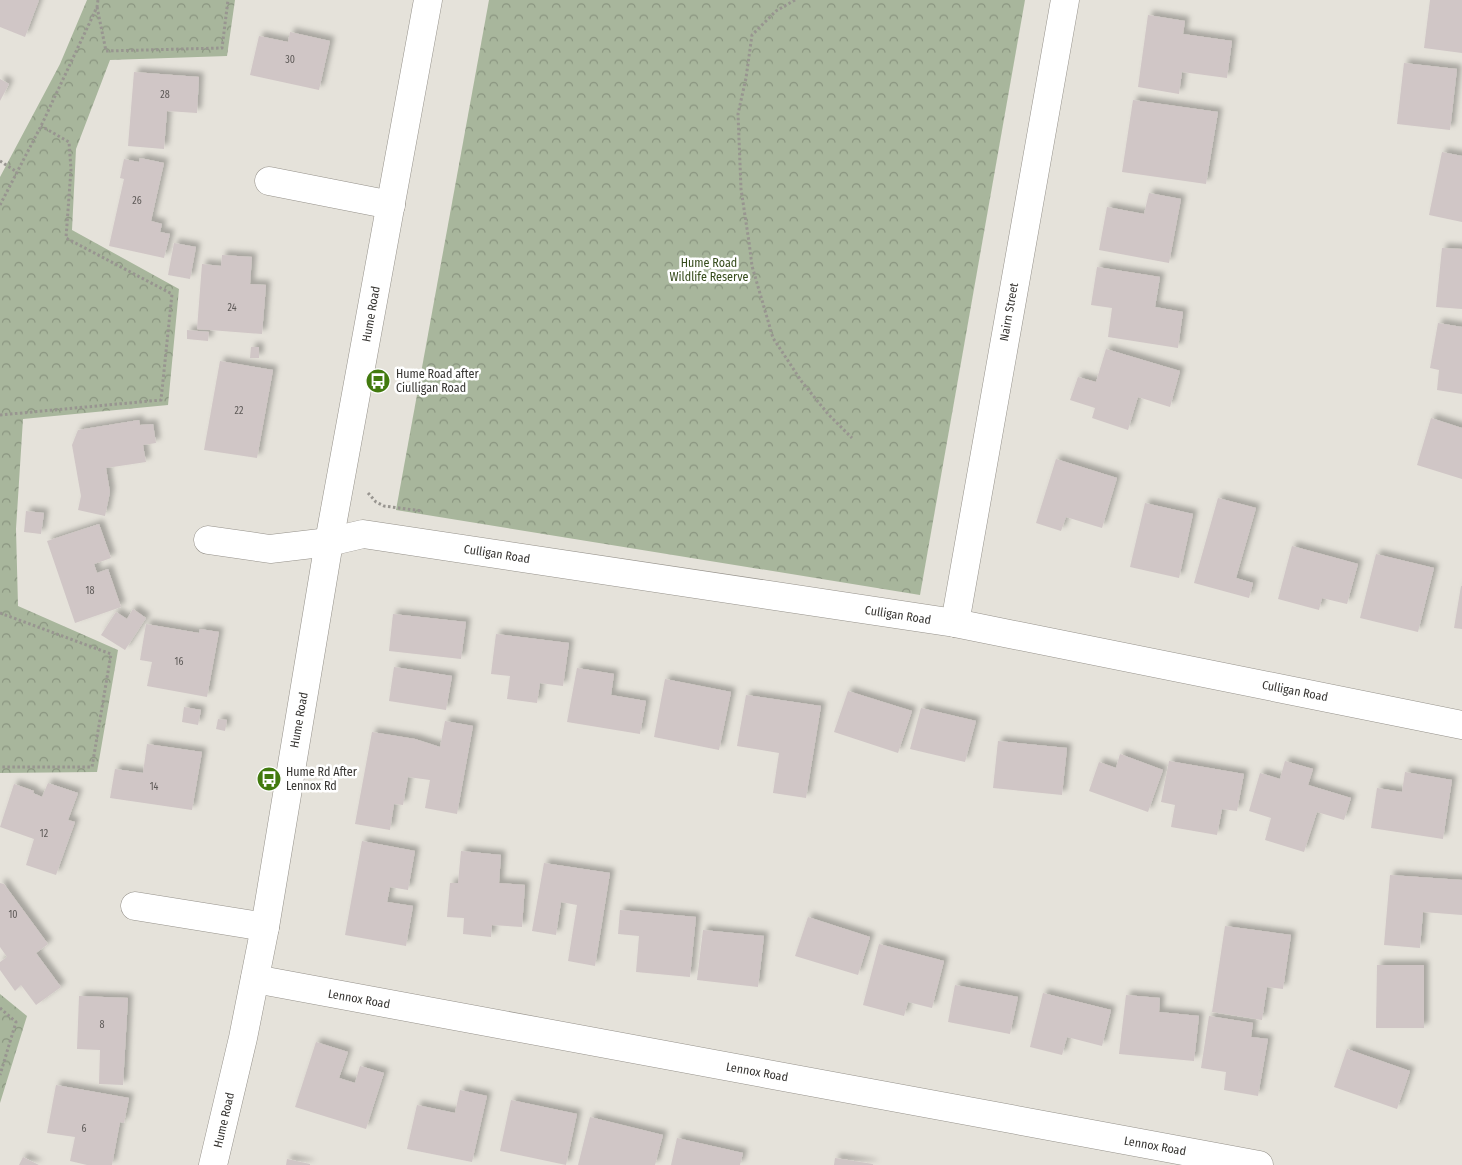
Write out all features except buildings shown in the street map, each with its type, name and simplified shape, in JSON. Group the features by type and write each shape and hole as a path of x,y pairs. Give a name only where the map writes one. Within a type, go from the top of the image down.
{"street":[{"name":"Hume Road","path":"213,1165 243,1038 265,927 329,542 428,0"},
{"name":"Nairn Street","path":"955,623 1065,0"},
{"path":"269,180 391,204"},
{"name":"Culligan Road","path":"329,542 363,534 955,623 1462,725"},
{"path":"208,540 270,549 329,542"},
{"path":"135,906 265,927"},
{"name":"Lennox Road","path":"255,979 1259,1165"}],"path":[{"path":"0,205 41,126 98,0"},
{"path":"96,7 106,51 222,48 228,0"},
{"path":"795,0 776,11 752,35 746,78 738,114 740,189 752,266 773,338 802,382 828,414 852,438"},
{"path":"0,415 161,400 172,294 66,238 72,169 69,142 41,126"},
{"path":"0,161 17,172"},
{"path":"368,493 376,502 384,506 422,511"},
{"path":"0,613 111,654 92,767 0,767"},
{"path":"0,1008 16,1022 0,1074"}],"green space":[{"path":"87,0 235,0 227,56 110,60 76,149 72,230 179,289 168,405 23,419 16,529 18,606 118,650 97,772 0,773 0,177 60,64"},
{"name":"Hume Road Wildlife Reserve","path":"489,0 1025,0 920,595 396,510"},
{"path":"0,994 27,1016 0,1103"}],"place":[{"name":"Hume Road after Ciulligan Road","path":"378,381"},
{"name":"Hume Rd After Lennox Rd","path":"269,779"}]}
